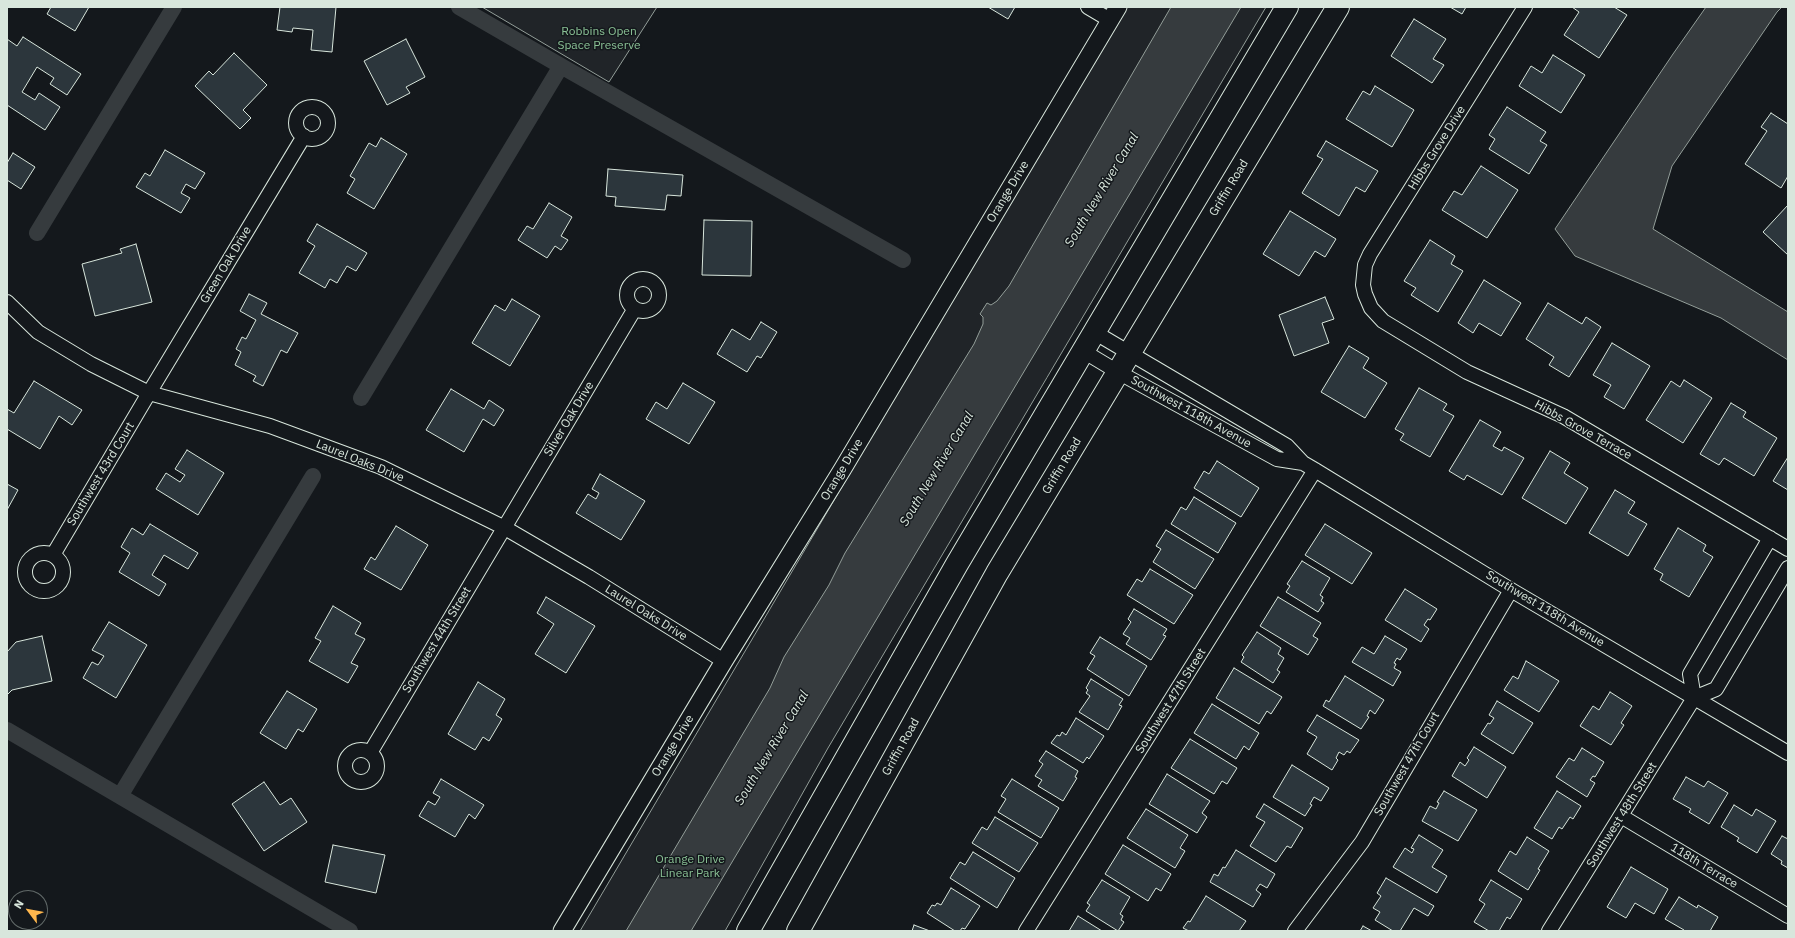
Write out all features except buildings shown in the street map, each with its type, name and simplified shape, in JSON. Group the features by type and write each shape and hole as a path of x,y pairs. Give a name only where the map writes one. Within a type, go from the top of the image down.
{"main road":[{"path":"748,931 957,564 1286,7"},
{"name":"Griffin Road","path":"798,931 997,573 1338,7"}],"street":[{"path":"1088,7 1114,14"},
{"name":"Hibbs Grove Drive","path":"1365,294 1363,276 1365,265 1370,254 1525,7"},
{"name":"Orange Drive","path":"562,931 724,661 842,470 1114,14"},
{"name":"Green Oak Drive","path":"149,393 304,136"},
{"name":"Hibbs Grove Terrace","path":"1365,294 1371,308 1377,316 1390,326 1468,372 1556,413 1586,429 1788,549"},
{"name":"Laurel Oaks Drive","path":"7,302 38,332 91,364 149,393 270,426 381,467 505,528 589,577 724,661"},
{"name":"Silver Oak Drive","path":"505,528 634,310"},
{"name":"Southwest 118th Avenue","path":"1094,332 1287,446 1309,467 1511,590 1788,753"},
{"name":"Southwest 118th Avenue","path":"1083,351 1118,372 1277,459 1309,467"},
{"name":"Southwest 43rd Court","path":"53,555 149,393"},
{"name":"Southwest 47th Street","path":"1026,931 1309,467"},
{"name":"Southwest 44th Street","path":"370,752 505,528"},
{"path":"1770,538 1690,674 1694,698 1716,689 1788,568"},
{"name":"Southwest 47th Court","path":"1295,931 1362,842 1511,590"},
{"name":"Southwest 48th Street","path":"1549,931 1694,698"},
{"name":"118th Terrace","path":"1621,816 1788,916"}],"green space":[{"name":"Robbins Open Space Preserve","path":"482,7 657,7 609,82"},
{"name":"Orange Drive Linear Park","path":"1125,7 1266,7 828,748 725,931 580,931"}],"water":[{"name":"South New River Canal","path":"1171,7 1241,7 691,931 626,931 770,688 784,657 829,585 845,553 974,344 983,324 983,317 980,314 987,303 991,305 997,301 1009,286"},
{"path":"1706,7 1782,7 1777,12 1672,166 1653,229 1788,312 1788,360 1721,318 1575,256 1555,229"}],"waterway":[{"path":"37,233 174,7"},
{"path":"459,7 561,66"},
{"path":"361,398 561,66 903,260"},
{"path":"120,796 313,476"},
{"path":"7,730 350,931"}]}
